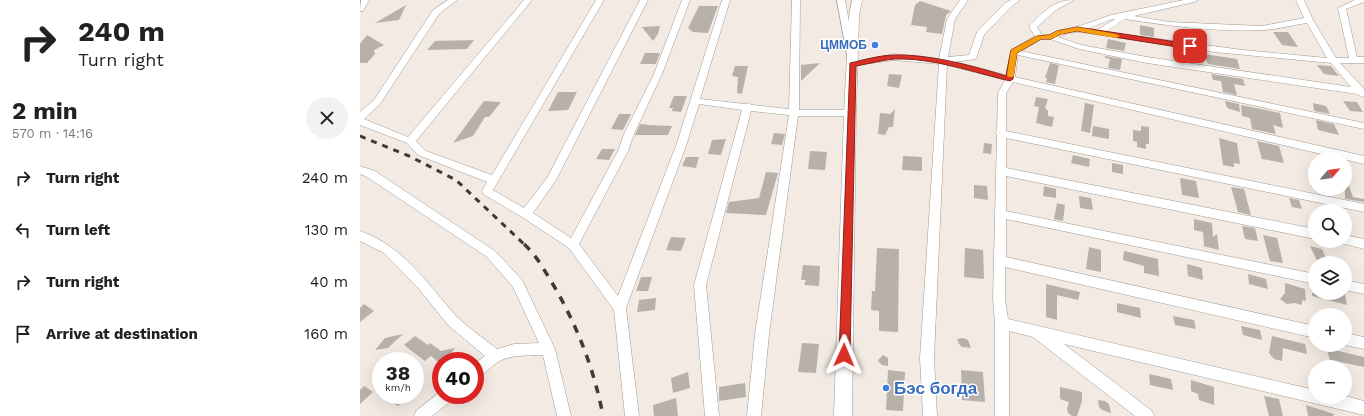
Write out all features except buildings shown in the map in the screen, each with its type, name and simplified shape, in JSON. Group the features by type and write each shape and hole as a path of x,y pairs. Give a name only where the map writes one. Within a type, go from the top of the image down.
{"street":[{"path":"360,9 366,0"},
{"path":"360,117 377,102 436,12 453,0"},
{"path":"410,141 528,0"},
{"path":"600,0 487,191 526,214 573,245 620,308"},
{"path":"526,214 551,180 644,0"},
{"path":"573,245 623,151 629,134 658,74 686,0"},
{"path":"632,416 620,308 682,143 726,0"},
{"path":"754,416 762,334 794,113 796,0"},
{"path":"841,0 852,64"},
{"path":"843,416 850,113 854,16 857,0"},
{"path":"930,416 927,358 942,62 951,19 964,0"},
{"path":"942,62 973,58 980,34 1008,5 1016,0"},
{"path":"1070,0 1053,8 1033,27 1045,37 1079,47 1139,59 1363,94"},
{"path":"1014,52 1045,37 1059,32 1080,29 1107,18 1194,0"},
{"path":"1300,0 1309,20 1333,61 1363,94"},
{"path":"1353,59 1342,8 1362,0"},
{"path":"1122,16 1169,24 1211,27 1262,28 1309,20"},
{"path":"1098,33 1123,17 1122,16"},
{"path":"1080,29 1221,51 1333,61 1353,59 1364,60"},
{"path":"1002,416 1002,323 999,299 1001,171 1000,133 1002,93 1010,79 1014,52"},
{"path":"1014,52 1364,126"},
{"path":"852,64 894,57 918,58 942,62 1364,160"},
{"path":"696,101 748,106 794,113 850,113"},
{"path":"712,416 700,286 748,106"},
{"path":"360,121 410,141 422,153 494,180"},
{"path":"1000,133 1364,208"},
{"path":"360,170 371,174 491,254 518,284 548,349 564,416"},
{"path":"1001,171 1308,233"},
{"path":"1000,214 1308,278"},
{"path":"360,236 388,250 423,285 453,321 495,356"},
{"path":"1352,241 1364,244"},
{"path":"1000,261 1308,330"},
{"path":"1352,286 1364,289"},
{"path":"1002,323 1308,395"},
{"path":"1036,332 1147,416"},
{"path":"1352,340 1364,343"},
{"path":"484,365 495,356 514,350 548,349"},
{"path":"421,416 436,404"},
{"path":"1347,404 1364,408"}],"railway":[{"path":"360,136 409,156 456,180 525,245"},
{"path":"525,245 536,257 545,271 576,330 595,381 603,416"}],"slow traffic":[{"path":"1010,75 1014,52 1040,37 1051,37 1059,32 1077,29 1084,29 1116,36"}],"place":[{"name":"ЦММОБ","path":"875,45"},
{"name":"Бэс богда","path":"886,388"}],"route":[{"path":"844,355 852,64 894,57 918,58 976,69 1010,79 1014,52 1040,37 1051,37 1059,32 1084,29 1098,33 1190,46"}]}
